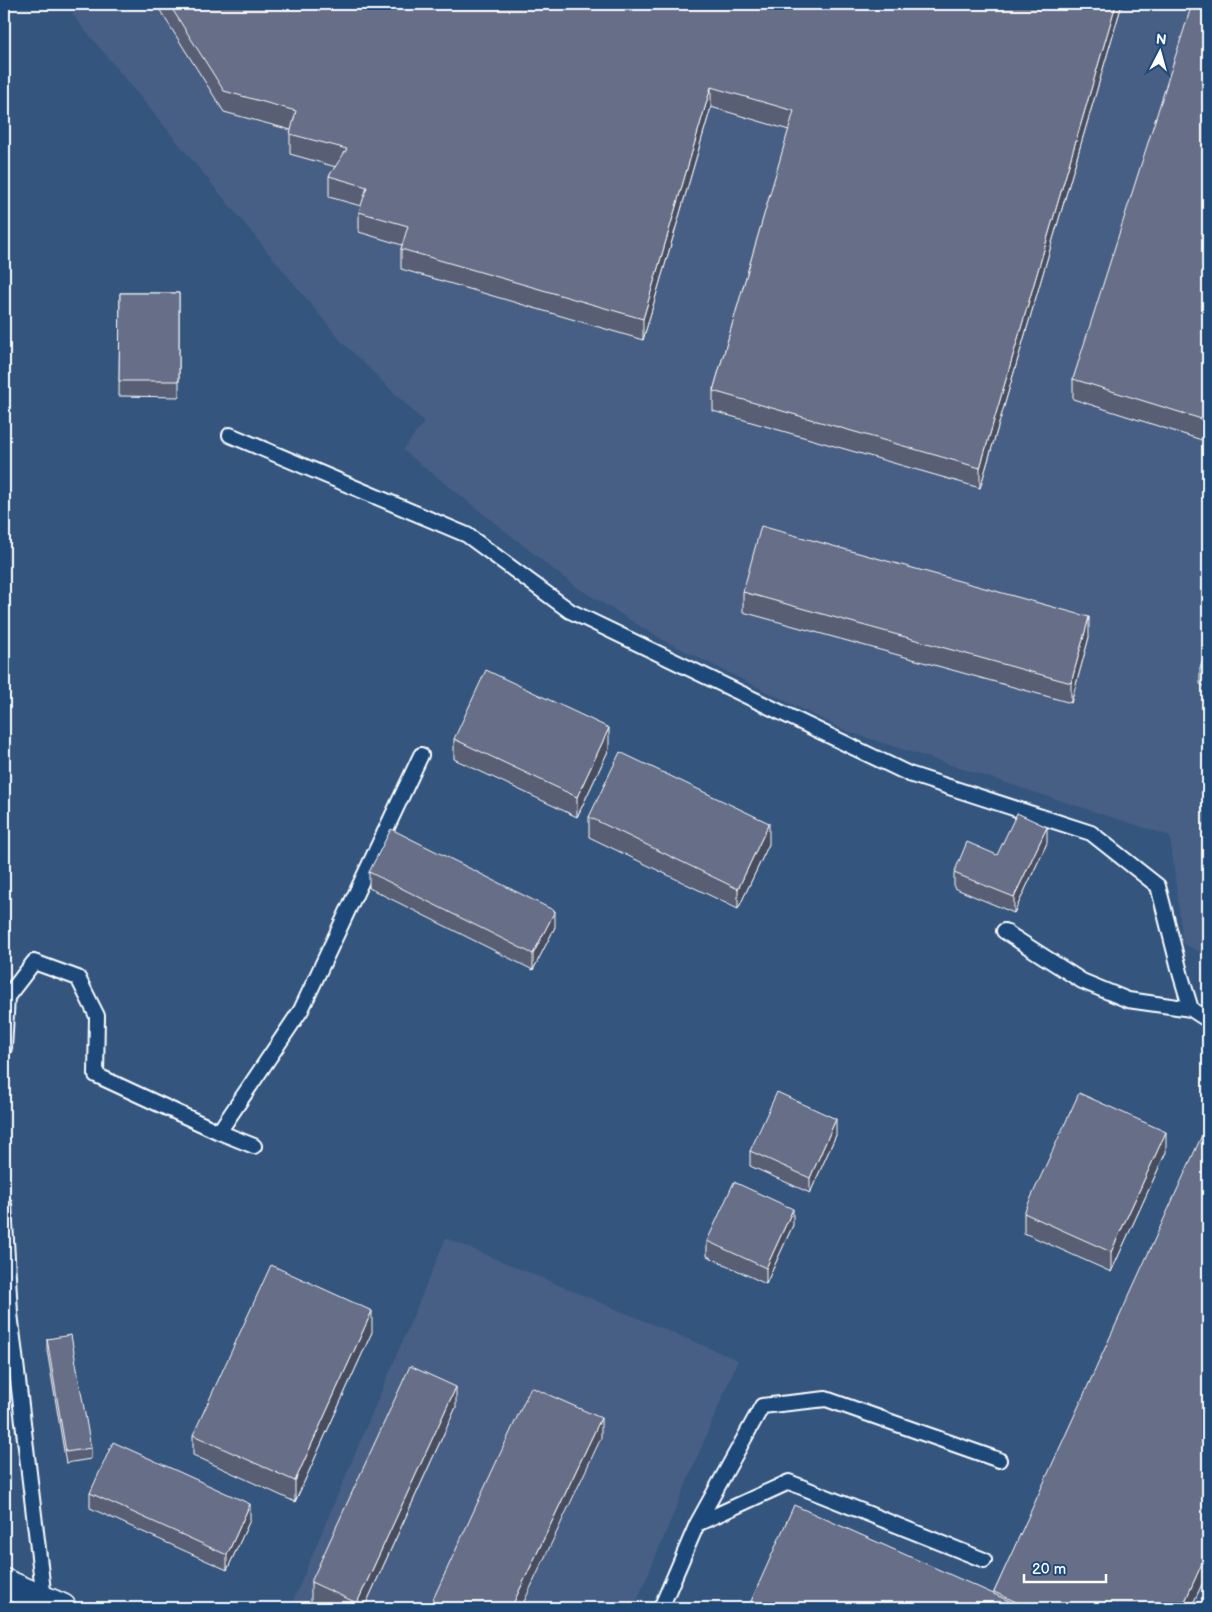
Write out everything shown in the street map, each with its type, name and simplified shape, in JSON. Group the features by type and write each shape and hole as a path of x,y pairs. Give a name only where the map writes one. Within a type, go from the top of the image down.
{"street":[{"path":"4,1583 53,1604"}],"lane":[{"path":"230,435 467,535 570,610 909,774 1091,833 1158,886 1191,1009"},
{"path":"219,1132 301,1010 421,755"},
{"path":"1004,931 1082,981 1128,1000 1191,1009 1208,1020"},
{"path":"4,1048 7,997 34,962 78,978 97,1016 96,1075 219,1132 254,1146"},
{"path":"4,1204 10,1313 53,1604"},
{"path":"661,1608 697,1524 762,1406 826,1399 999,1460"},
{"path":"697,1524 789,1482 984,1560"}],"shaded area":[{"path":"81,4 1208,4 1208,955 1183,944 1170,836 846,731 663,640 573,585 403,450 424,422 342,342 72,14"},
{"path":"446,1238 738,1360 634,1608 290,1608"}],"building":[{"path":"169,4 1116,4 980,468 713,391 794,111 711,87 643,319 401,249 408,226 359,212 367,187 329,176 347,149 290,134 296,111 224,91"},
{"path":"1192,4 1208,4 1208,421 1073,379"},
{"path":"120,293 179,293 179,381 119,381"},
{"path":"761,526 1089,617 1071,683 743,592"},
{"path":"1208,648 1208,672 1200,668"},
{"path":"486,670 609,728 577,797 454,739"},
{"path":"620,752 769,823 738,889 589,817"},
{"path":"1017,813 1047,827 1014,897 954,873 967,842 997,855"},
{"path":"391,829 555,911 533,954 369,872"},
{"path":"777,1092 836,1119 810,1178 750,1151"},
{"path":"1079,1093 1166,1132 1111,1252 1024,1213"},
{"path":"1203,1133 1208,1135 1208,1550 1182,1608 1030,1608 994,1592"},
{"path":"734,1182 793,1209 766,1268 707,1241"},
{"path":"271,1265 372,1311 295,1481 193,1435"},
{"path":"71,1335 91,1448 66,1452 47,1339"},
{"path":"410,1366 456,1387 357,1603 311,1582"},
{"path":"531,1387 601,1418 511,1608 429,1608"},
{"path":"113,1442 250,1504 227,1555 90,1493"},
{"path":"794,1505 1025,1608 748,1608"}]}
